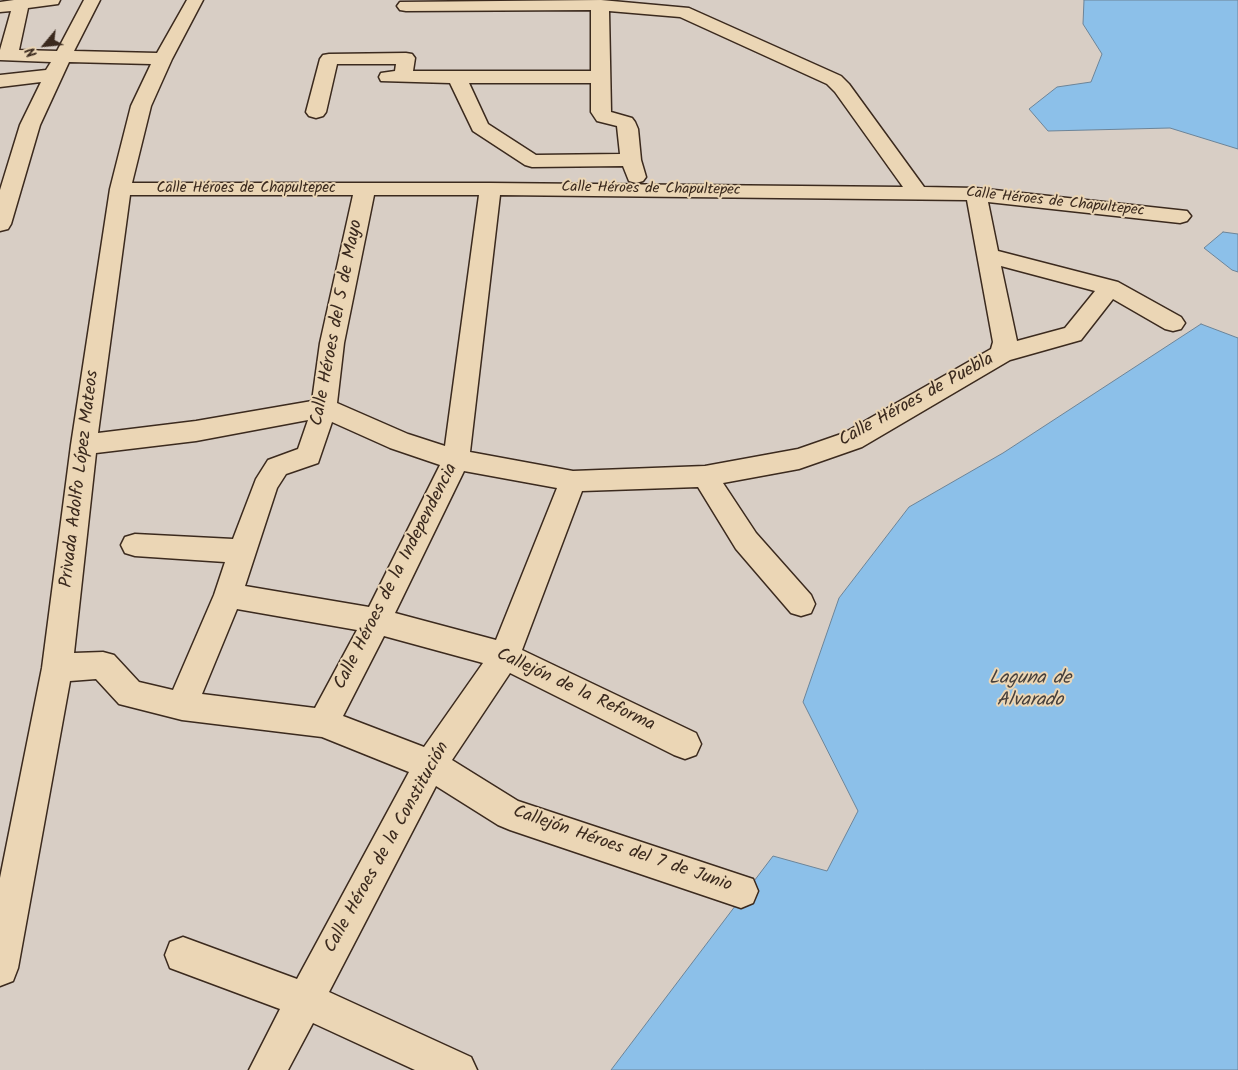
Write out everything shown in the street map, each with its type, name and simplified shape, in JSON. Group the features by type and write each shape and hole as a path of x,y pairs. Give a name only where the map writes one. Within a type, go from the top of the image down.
{"street":[{"path":"0,7 52,0"},
{"path":"0,224 30,125 53,75 92,0"},
{"name":"Privada Adolfo López Mateos","path":"0,968 57,668 84,445 120,189 141,106 163,59 195,0"},
{"path":"21,3 4,55 163,59"},
{"path":"406,6 600,5 683,12 834,80 842,88 918,193"},
{"path":"600,5 601,112 604,117 625,122 628,129 631,160 639,190"},
{"path":"316,112 329,59 406,58 396,76 602,77"},
{"path":"0,81 53,75"},
{"path":"456,77 480,127 532,160 631,160"},
{"name":"Calle Héroes de Chapultepec","path":"120,189 365,190 490,188 976,194 1180,216"},
{"name":"Calle Héroes de la Independencia","path":"323,723 377,621 456,460 490,188"},
{"name":"Calle Héroes del 5 de Mayo","path":"243,551 265,486 276,467 309,456 324,408 332,343 365,190"},
{"name":"Calle Héroes de Puebla","path":"324,408 399,441 456,460 573,481 705,476 799,459 853,440 1002,354 1005,342 976,194"},
{"path":"989,256 1110,286 1173,323"},
{"path":"1002,354 1073,334 1110,286"},
{"path":"84,445 196,431 324,408"},
{"path":"705,476 746,541 801,604"},
{"name":"Calle Héroes de la Constitución","path":"268,1070 430,765 505,656 573,481"},
{"path":"135,545 243,551 228,595 182,706"},
{"name":"Callejón de la Reforma","path":"228,595 377,621 505,656 685,744"},
{"name":"Callejón Héroes del 7 de Junio","path":"57,668 103,665 130,694 182,706 323,723 430,765 510,814 741,891"},
{"path":"183,956 305,1000 458,1070"}],"water":[{"path":"1084,0 1238,0 1238,149 1170,128 1048,131 1029,109 1057,87 1091,82 1102,54 1083,24"},
{"path":"1223,232 1238,234 1238,272 1232,270 1204,248"},
{"name":"Laguna de Alvarado","path":"1201,324 1238,338 1238,1070 611,1070 773,856 827,871 858,811 803,702 839,598 909,507 1003,453"}]}
